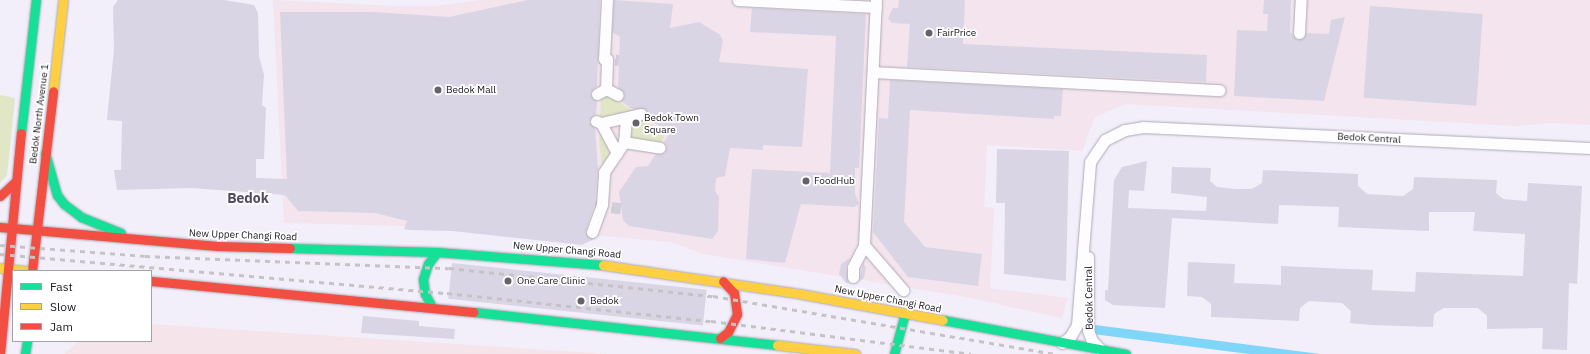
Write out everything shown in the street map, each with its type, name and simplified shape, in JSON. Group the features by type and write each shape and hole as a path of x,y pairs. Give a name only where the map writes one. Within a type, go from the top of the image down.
{"main road":[{"name":"Bedok North Avenue 1","path":"0,354 3,268 16,181 36,0"},
{"name":"Bedok North Avenue 1","path":"32,270 63,0"},
{"path":"45,153 57,195 67,207 103,227 140,240"},
{"path":"0,196 16,181"},
{"name":"New Upper Changi Road","path":"0,227 140,240 437,252 631,267 723,281 1126,354"},
{"path":"432,307 425,294 423,279 428,264 437,252"},
{"path":"3,268 20,270"},
{"path":"152,281 432,307 855,354"},
{"path":"720,338 728,332 737,314 734,293 723,281"},
{"path":"894,354 905,313"},
{"path":"25,354 27,342"},
{"path":"786,346 806,354"}],"street":[{"path":"607,0 606,59 602,91 618,95"},
{"path":"738,0 876,4 864,245 853,267 852,277"},
{"path":"1299,33 1301,0"},
{"path":"873,72 1220,90"},
{"path":"617,153 598,122 641,114"},
{"path":"592,232 602,204 604,172 624,142 626,118"},
{"name":"Bedok Central","path":"1062,343 1070,337 1077,325 1087,176 1091,160 1102,144 1117,133 1134,128 1590,148"},
{"name":"Bedok Central","path":"1103,351 1093,343 1088,330 1088,220 1092,168 1099,153 1114,138 1148,129"},
{"path":"624,142 660,148"},
{"path":"864,245 903,290"}],"shaded area":[{"path":"273,0 395,6 435,6 481,0 1590,0 1590,125 1552,123 1516,126 1126,104 1095,117 1082,151 987,145 984,207 994,208 990,288 1068,298 1062,318 966,297 703,254 670,242 591,235 573,230 284,223"},
{"path":"152,324 608,354 64,354 78,342 152,342"}],"green space":[{"path":"606,94 633,111 600,117 601,98"},
{"path":"0,95 15,98 7,175 0,183"},
{"path":"641,119 660,129 668,129 660,144 628,139 631,121"},
{"path":"600,129 611,152 602,165 599,143"}],"water":[{"path":"1095,325 1320,354 1249,354 1093,334"}],"building":[{"name":"Bedok Mall","path":"118,0 224,0 254,5 258,13 259,56 264,75 262,105 266,108 264,159 256,159 256,178 287,179 280,12 373,12 449,17 528,0 600,0 597,86 590,94 597,101 596,114 589,122 595,128 598,169 595,203 585,233 594,239 582,245 452,231 410,230 404,229 407,221 375,213 298,211 285,195 191,188 117,190 114,170 121,170 122,121 107,120 114,49 113,7"},
{"path":"614,0 673,4 670,28 699,22 720,35 723,40 719,62 808,69 802,147 763,145 763,150 730,148 725,176 716,178 715,191 719,197 718,231 712,239 629,226 623,220 619,192 636,167 648,166 656,154 665,153 667,146 664,142 670,133 647,118 646,109 632,109 621,101 625,94 618,87 620,37 612,32"},
{"path":"899,0 965,0 963,44 1207,55 1206,82 907,67 910,24 892,23 888,18 893,8 898,8"},
{"path":"1264,0 1291,0 1290,32 1298,40 1306,33 1329,34 1331,20 1345,17 1324,101 1234,96 1237,30 1267,31 1268,14 1263,14"},
{"path":"1370,6 1483,14 1476,106 1364,98"},
{"path":"752,8 866,14 859,168 855,168 855,194 859,204 854,207 801,204 785,263 746,259 752,169 830,173 836,36 750,32"},
{"path":"890,80 1063,89 1061,116 1054,116 1054,119 910,110 904,222 925,247 982,254 978,286 908,277 873,232 879,118 888,119"},
{"path":"997,149 1069,151 1066,281 1004,274 1005,203 996,203"},
{"path":"1147,161 1144,191 1129,190 1128,208 1206,211 1207,197 1171,193 1172,167 1211,168 1210,181 1217,187 1235,189 1252,189 1262,183 1263,170 1358,174 1358,186 1367,194 1403,196 1413,189 1414,177 1497,180 1496,193 1503,199 1527,201 1528,183 1582,186 1577,284 1569,283 1567,350 1542,349 1543,328 1487,329 1487,316 1478,308 1444,308 1434,314 1433,327 1371,325 1350,323 1351,311 1342,303 1309,301 1300,308 1299,321 1211,317 1211,304 1202,297 1187,296 1188,262 1235,264 1234,283 1281,285 1281,266 1373,270 1372,290 1415,292 1416,272 1523,276 1525,234 1473,231 1475,212 1429,212 1429,231 1338,227 1339,207 1279,205 1278,224 1172,218 1165,308 1113,305 1105,300 1105,290 1108,290 1114,180 1122,167"},
{"path":"850,258 846,267 849,283 859,281 863,263 866,268 864,278 855,284 846,283 839,274 841,264"},
{"path":"452,263 707,290 703,326 448,299"},
{"path":"363,316 419,321 419,326 455,329 454,339 361,333"}],"tunnel":[{"path":"599,58 619,60"},
{"path":"595,205 621,208"}],"railway":[{"path":"0,245 145,256 449,268 713,296 1057,354"},
{"path":"0,254 447,293 711,321 971,354"}],"traffic: fast":[{"path":"21,133 36,0"},
{"path":"45,153 57,195 64,204 81,217 121,233"},
{"path":"290,248 437,252 603,265"},
{"path":"432,307 425,294 423,279 428,264 437,252"},
{"path":"474,312 777,345"},
{"path":"894,354 905,313"},
{"path":"943,320 1126,354"},
{"path":"25,354 27,342"}],"traffic: slow":[{"path":"53,91 63,0"},
{"path":"603,265 801,294 943,320"},
{"path":"0,268 19,270"},
{"path":"777,345 855,354"}],"traffic: jam":[{"path":"32,270 53,91"},
{"path":"0,354 21,133"},
{"path":"0,196 16,181"},
{"path":"0,227 217,246 290,248"},
{"path":"152,281 474,312"},
{"path":"720,338 728,332 737,314 734,293 723,281"}],"place":[{"name":"FairPrice","path":"929,33"},
{"name":"Bedok Mall","path":"438,90"},
{"name":"Bedok Town Square","path":"636,123"},
{"name":"FoodHub","path":"806,181"},
{"name":"One Care Clinic","path":"508,281"},
{"name":"Bedok","path":"581,301"}],"district":[{"name":"Bedok","path":"248,198"}]}
